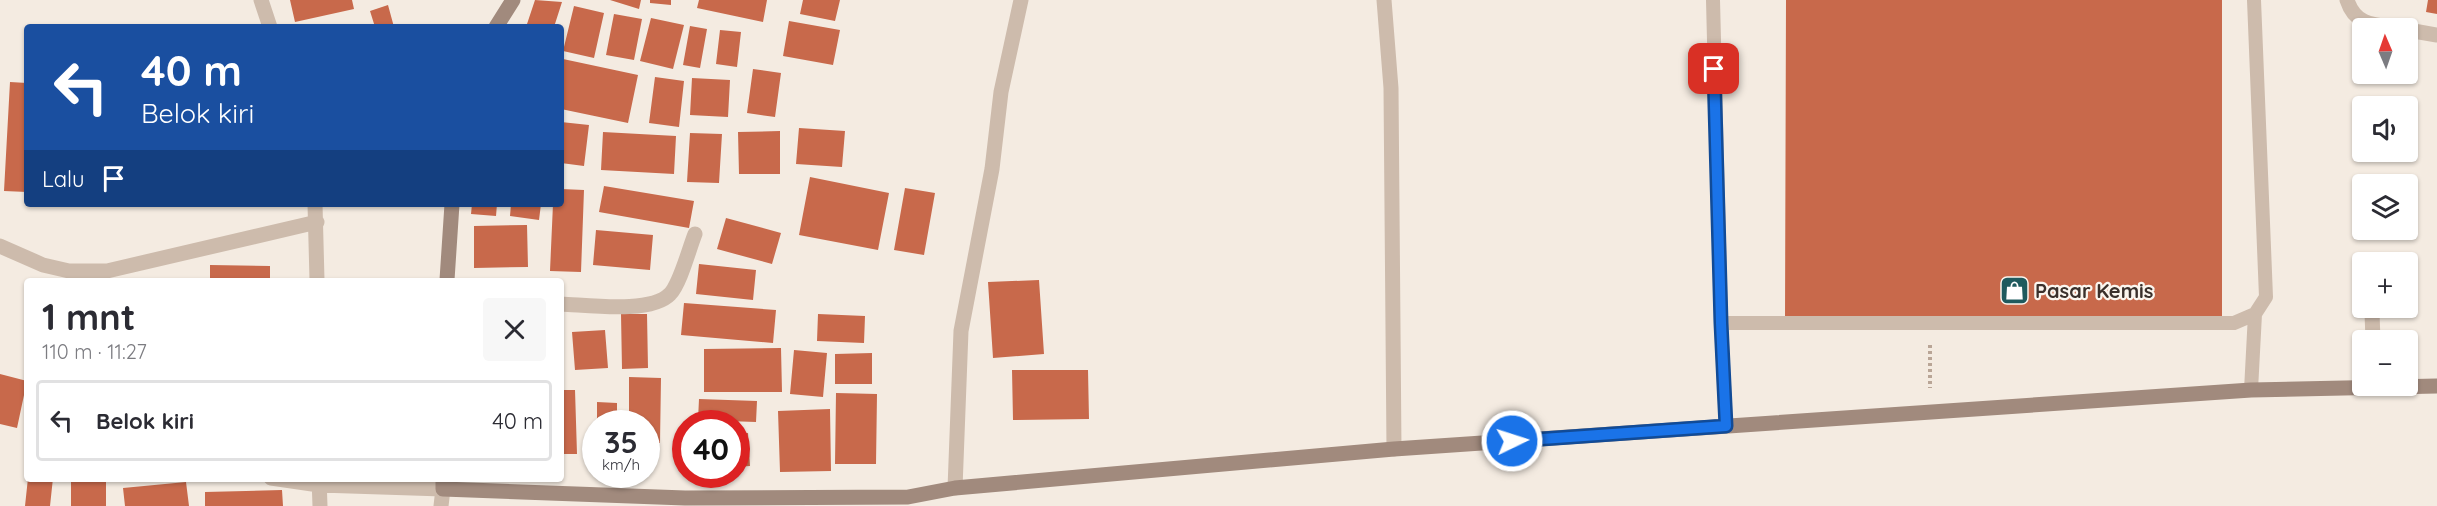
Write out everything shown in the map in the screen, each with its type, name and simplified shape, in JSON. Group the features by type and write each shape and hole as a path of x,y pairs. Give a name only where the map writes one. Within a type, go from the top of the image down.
{"street":[{"path":"261,0 269,24"},
{"path":"498,24 513,0"},
{"path":"955,488 961,331 992,169 1001,92 1021,0"},
{"path":"1384,0 1391,88 1394,449"},
{"path":"2347,0 2351,12 2358,18"},
{"path":"2418,32 2437,35"},
{"path":"315,207 317,278"},
{"path":"447,278 452,207"},
{"path":"0,246 43,265 69,271 106,271 317,222"},
{"path":"564,304 635,306 657,304 671,294 695,234"},
{"path":"2418,386 2437,386"},
{"path":"320,506 319,482 443,484 686,498 908,497 955,488 1394,449 2251,390 2352,387"},
{"path":"441,506 443,484"}],"lane":[{"path":"1713,0 1721,323 1726,426"},
{"path":"2251,390 2255,314 2266,297 2254,0"},
{"path":"1721,323 2234,323 2255,314"}],"path":[{"path":"1930,323 1931,412"}],"building":[{"path":"290,0 352,0 354,9 295,22"},
{"path":"535,0 562,2 555,24 527,24"},
{"path":"610,0 641,0 639,9"},
{"path":"650,0 671,0 671,5 650,3"},
{"path":"699,0 767,0 763,22 697,8"},
{"path":"803,0 840,0 835,21 800,14"},
{"path":"1786,0 2222,0 2222,320 1785,319"},
{"path":"2428,0 2437,0 2437,14 2426,12"},
{"path":"388,5 393,24 374,24 370,11"},
{"path":"574,6 604,13 594,58 564,51"},
{"path":"614,14 642,19 634,60 606,55"},
{"path":"651,18 684,25 673,69 640,61"},
{"path":"789,21 840,30 833,65 783,56"},
{"path":"690,26 707,29 700,68 683,65"},
{"path":"720,30 741,32 737,67 716,64"},
{"path":"564,59 638,75 628,123 564,110"},
{"path":"753,69 781,73 775,117 747,113"},
{"path":"655,77 684,81 679,127 649,123"},
{"path":"692,78 730,80 728,117 690,115"},
{"path":"10,82 24,83 24,192 4,191"},
{"path":"564,122 589,125 584,166 564,163"},
{"path":"799,128 845,131 842,167 796,164"},
{"path":"780,131 780,174 739,174 738,132"},
{"path":"603,132 676,136 674,174 601,170"},
{"path":"690,133 722,134 719,183 687,182"},
{"path":"810,177 889,193 878,250 799,235"},
{"path":"604,186 694,201 689,228 599,212"},
{"path":"905,188 935,193 924,255 894,250"},
{"path":"564,189 584,190 581,272 550,271 553,207 564,207"},
{"path":"472,207 497,207 496,216 471,214"},
{"path":"511,207 541,207 539,220 510,216"},
{"path":"726,218 781,233 772,264 717,249"},
{"path":"527,225 528,267 474,268 474,226"},
{"path":"596,230 653,235 650,270 593,265"},
{"path":"699,264 756,270 753,300 696,294"},
{"path":"210,265 270,266 270,278 210,278"},
{"path":"1039,280 1044,354 993,358 988,282"},
{"path":"684,303 776,310 773,343 681,335"},
{"path":"621,314 647,314 648,368 622,369"},
{"path":"818,314 865,316 864,343 817,341"},
{"path":"605,330 608,368 575,370 572,332"},
{"path":"781,348 782,392 704,392 704,349"},
{"path":"794,350 827,353 823,397 790,394"},
{"path":"872,353 872,384 835,384 835,354"},
{"path":"1012,370 1088,370 1089,419 1013,420"},
{"path":"0,374 24,380 24,395 17,428 0,424"},
{"path":"629,377 661,378 660,443 660,410 629,410"},
{"path":"564,390 575,390 577,454 564,454"},
{"path":"836,393 877,394 876,464 835,464"},
{"path":"699,399 757,401 756,422 750,422 750,410 698,410"},
{"path":"597,402 617,403 617,410 597,410"},
{"path":"830,409 831,471 780,472 778,411"},
{"path":"28,482 53,482 50,506 25,506"},
{"path":"71,482 106,482 106,506 71,506"},
{"path":"186,482 189,506 125,506 123,488"},
{"path":"282,490 283,506 205,506 205,492"}],"place":[{"name":"Pasar Kemis","path":"2014,291"}],"route":[{"path":"1512,441 1726,426 1714,69"}]}
